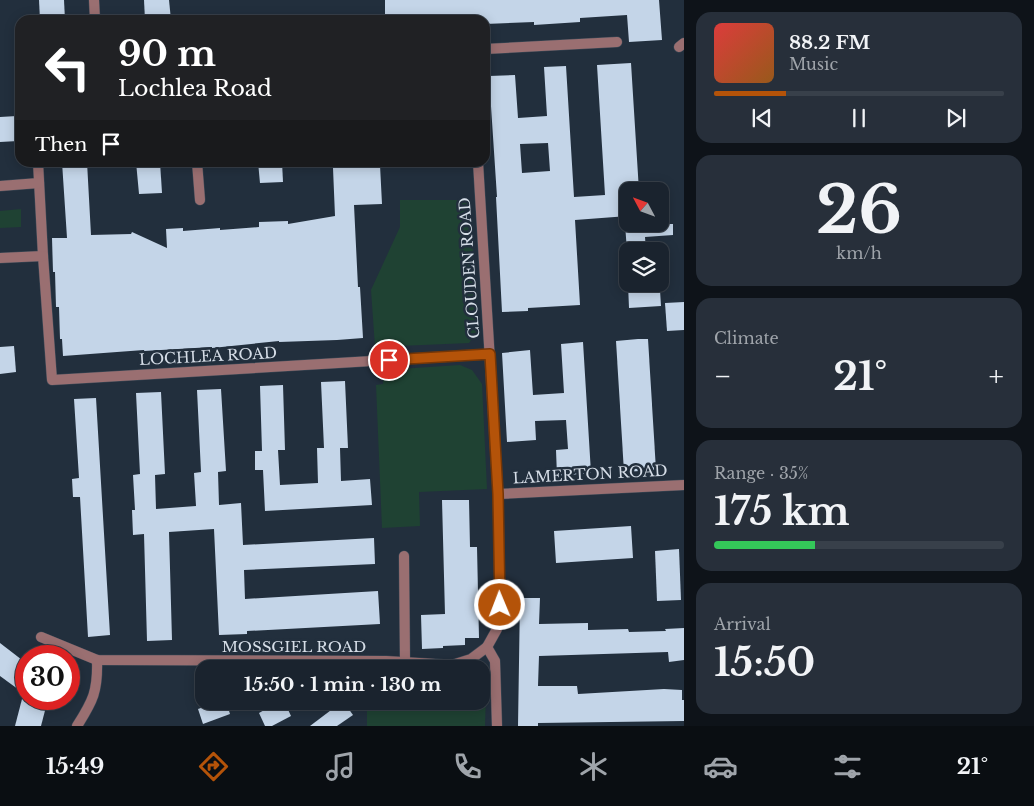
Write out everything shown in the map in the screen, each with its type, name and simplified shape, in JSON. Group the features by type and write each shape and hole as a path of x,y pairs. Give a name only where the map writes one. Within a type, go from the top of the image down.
{"street":[{"path":"94,0 95,15"},
{"path":"490,49 618,42"},
{"name":"LOCHLEA ROAD","path":"38,167 52,380 490,354"},
{"path":"197,167 200,200"},
{"name":"CLOUDEN ROAD","path":"478,167 498,494 500,605 497,629 486,647"},
{"path":"0,186 39,183"},
{"path":"0,258 43,256"},
{"name":"LAMERTON ROAD","path":"498,494 684,485"},
{"path":"404,556 405,660"},
{"name":"MOSSGIEL ROAD","path":"41,637 97,660 195,661"},
{"path":"486,647 495,661 497,726"},
{"name":"MOSSGIEL ROAD","path":"468,660 486,647"},
{"path":"77,726 95,692 98,678 97,660"}],"green space":[{"path":"400,200 469,200 479,329 469,343 375,347 371,290 400,227"},
{"path":"21,209 21,227 0,228 0,211"},
{"path":"460,365 472,370 482,384 487,489 419,492 420,526 382,528 376,385 383,384 384,370"},
{"path":"367,710 486,710 485,726 367,726"}],"building":[{"path":"39,0 64,0 65,15 40,15"},
{"path":"144,0 169,0 170,15 145,15"},
{"path":"385,0 659,0 662,40 629,42 627,15 580,18 580,22 534,25 534,22 490,24 490,15 385,15"},
{"path":"631,63 638,182 619,182 619,217 575,220 580,305 528,308 528,311 502,312 490,76 515,75 518,118 547,116 544,67 566,66 574,197 605,195 597,65","holes":["548,143 550,171 522,173 520,144"]},
{"path":"15,116 15,141 0,142 0,117"},
{"path":"62,167 87,167 91,235 131,234 132,232 167,248 166,229 183,228 183,231 259,227 259,222 288,221 288,224 335,216 333,168 380,167 382,204 354,205 358,287 360,287 363,338 279,341 212,348 144,350 63,356 62,339 60,339 59,307 56,307 52,238 67,238"},
{"path":"136,167 160,167 162,193 139,194"},
{"path":"258,167 282,167 283,182 260,183"},
{"path":"669,224 673,224 673,235 645,237 645,242 626,242 626,232 669,232"},
{"path":"628,292 660,292 661,306 629,308"},
{"path":"684,302 684,330 667,331 665,303"},
{"path":"648,339 656,470 624,472 616,341"},
{"path":"583,342 591,473 557,476 556,450 568,449 566,420 535,421 536,440 507,442 502,353 530,350 533,395 564,393 561,344"},
{"path":"14,346 16,372 0,374 0,347"},
{"path":"345,381 348,448 340,448 341,481 370,479 372,505 265,511 263,470 255,470 255,451 262,451 260,386 283,385 285,450 278,450 280,485 318,483 317,448 324,448 321,382"},
{"path":"221,389 226,471 218,472 219,505 241,503 243,545 374,538 375,564 244,570 245,599 378,591 380,624 247,631 247,634 219,635 214,529 169,532 172,640 147,641 144,534 133,535 132,510 135,510 133,475 140,474 136,393 161,392 165,474 155,475 156,509 196,506 194,473 201,472 197,390"},
{"path":"96,398 110,635 88,637 80,497 73,497 72,479 79,478 74,399"},
{"path":"442,500 469,500 470,547 477,547 479,638 465,638 465,645 422,649 421,615 445,614"},
{"path":"631,526 633,558 556,563 554,531"},
{"path":"679,549 681,600 657,601 655,551"},
{"path":"520,598 540,598 539,624 588,623 588,630 628,629 629,632 666,631 665,629 684,628 684,660 669,662 668,652 539,656 538,686 577,686 578,694 664,689 682,690 684,721 538,723 538,726 518,726"},
{"path":"0,643 15,655 15,687 0,676"},
{"path":"19,710 45,710 41,726 15,726"},
{"path":"198,710 229,710 230,714 203,724"},
{"path":"264,710 288,710 291,716 272,726 265,726 259,713"},
{"path":"331,710 349,710 353,715 337,726 310,726"}],"route":[{"path":"389,360 490,354 498,494 500,605"}]}
